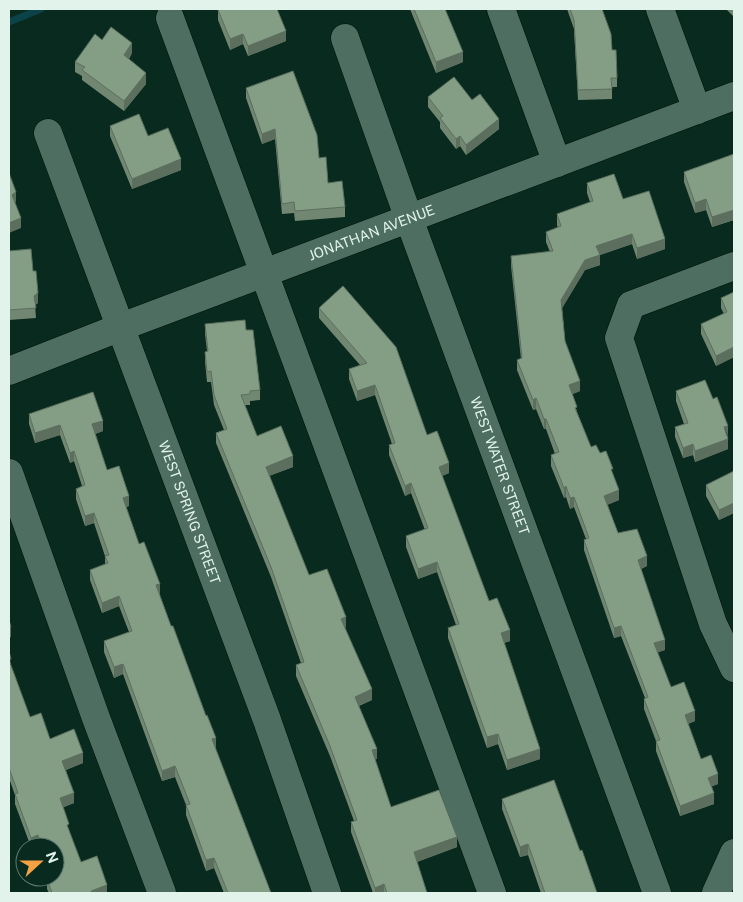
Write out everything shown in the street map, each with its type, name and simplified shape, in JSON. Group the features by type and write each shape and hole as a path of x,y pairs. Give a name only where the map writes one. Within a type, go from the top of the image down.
{"street":[{"path":"501,9 556,163"},
{"path":"660,9 697,110"},
{"path":"170,18 262,274 322,431 492,893"},
{"name":"WEST WATER STREET","path":"345,38 409,219 657,893"},
{"name":"JONATHAN AVENUE","path":"9,371 734,96"},
{"name":"WEST SPRING STREET","path":"48,133 263,710 327,893"},
{"path":"734,266 631,305 619,338 714,624 734,668"},
{"path":"9,473 96,718 162,893"},
{"path":"716,893 734,853"}],"building":[{"path":"277,9 286,31 248,46 243,34 230,39 218,10"},
{"path":"414,9 445,9 463,52 436,62"},
{"path":"570,9 602,9 611,34 612,50 616,50 617,78 611,78 612,89 578,90 574,20"},
{"path":"111,27 132,43 124,55 146,73 124,101 82,70 85,67 75,62 95,34 102,40"},
{"path":"293,71 317,135 319,158 326,157 328,183 342,181 345,207 295,211 294,202 282,204 275,129 262,134 246,88"},
{"path":"454,77 472,100 480,94 499,119 466,145 460,136 456,139 440,118 443,116 428,97"},
{"path":"139,114 148,136 168,128 181,159 132,179 110,126"},
{"path":"734,154 734,210 712,217 706,199 695,203 684,172"},
{"path":"9,173 16,192 12,195 21,218 9,223"},
{"path":"614,174 623,199 649,191 665,239 637,248 632,234 596,246 600,255 585,260 561,300 565,341 580,381 569,385 577,407 575,408 591,447 596,445 600,453 606,451 613,469 611,469 619,490 604,496 618,533 637,529 647,556 638,560 665,640 654,643 671,687 684,682 695,711 685,715 701,759 711,755 718,774 708,778 714,793 680,806 656,741 660,740 644,699 648,697 621,626 614,628 584,540 589,538 574,497 570,498 566,486 564,488 551,455 559,452 536,398 533,400 517,360 522,358 511,256 553,251 546,232 561,226 557,214 593,201 587,183"},
{"path":"31,249 38,293 34,296 36,308 9,310 9,251"},
{"path":"343,286 396,347 427,435 437,431 449,463 439,467 489,601 497,598 510,630 501,633 540,749 507,760 498,734 487,737 448,628 459,624 437,562 418,569 406,536 428,528 411,483 405,486 389,445 395,443 375,385 357,391 349,369 367,363 319,308"},
{"path":"734,292 734,347 716,356 701,324 727,312 721,298"},
{"path":"245,320 246,330 253,330 260,390 250,391 250,394 241,395 257,436 281,426 293,456 266,467 309,575 327,569 346,617 341,619 372,689 355,697 377,749 372,750 391,807 439,790 457,837 414,852 427,893 387,893 384,884 375,888 351,822 357,820 330,746 296,665 304,662 271,567 216,433 227,429 214,395 211,371 207,372 205,352 208,351 205,324"},
{"path":"705,380 713,399 717,397 728,426 724,427 728,439 695,451 693,444 683,448 675,427 688,423 676,391"},
{"path":"93,392 103,421 92,424 107,470 119,466 129,496 123,498 139,544 144,542 160,584 156,585 216,738 212,739 271,893 228,893 214,858 206,860 186,805 190,804 175,766 162,771 123,664 114,667 104,641 132,631 119,596 102,603 90,570 108,563 105,556 109,555 94,513 85,516 76,489 85,485 74,451 70,453 60,425 35,433 29,414"},
{"path":"734,471 734,503 719,510 706,485"},
{"path":"9,660 30,717 41,713 50,739 74,729 83,753 62,761 74,793 60,798 69,824 67,825 81,862 97,856 107,885 91,891 92,893 52,893 50,887 65,887 65,837 39,837 38,835 31,837 15,794 18,793 9,768"},
{"path":"554,780 597,893 545,893 528,844 520,847 502,799"}],"waterway":[{"path":"9,22 41,9"}]}
